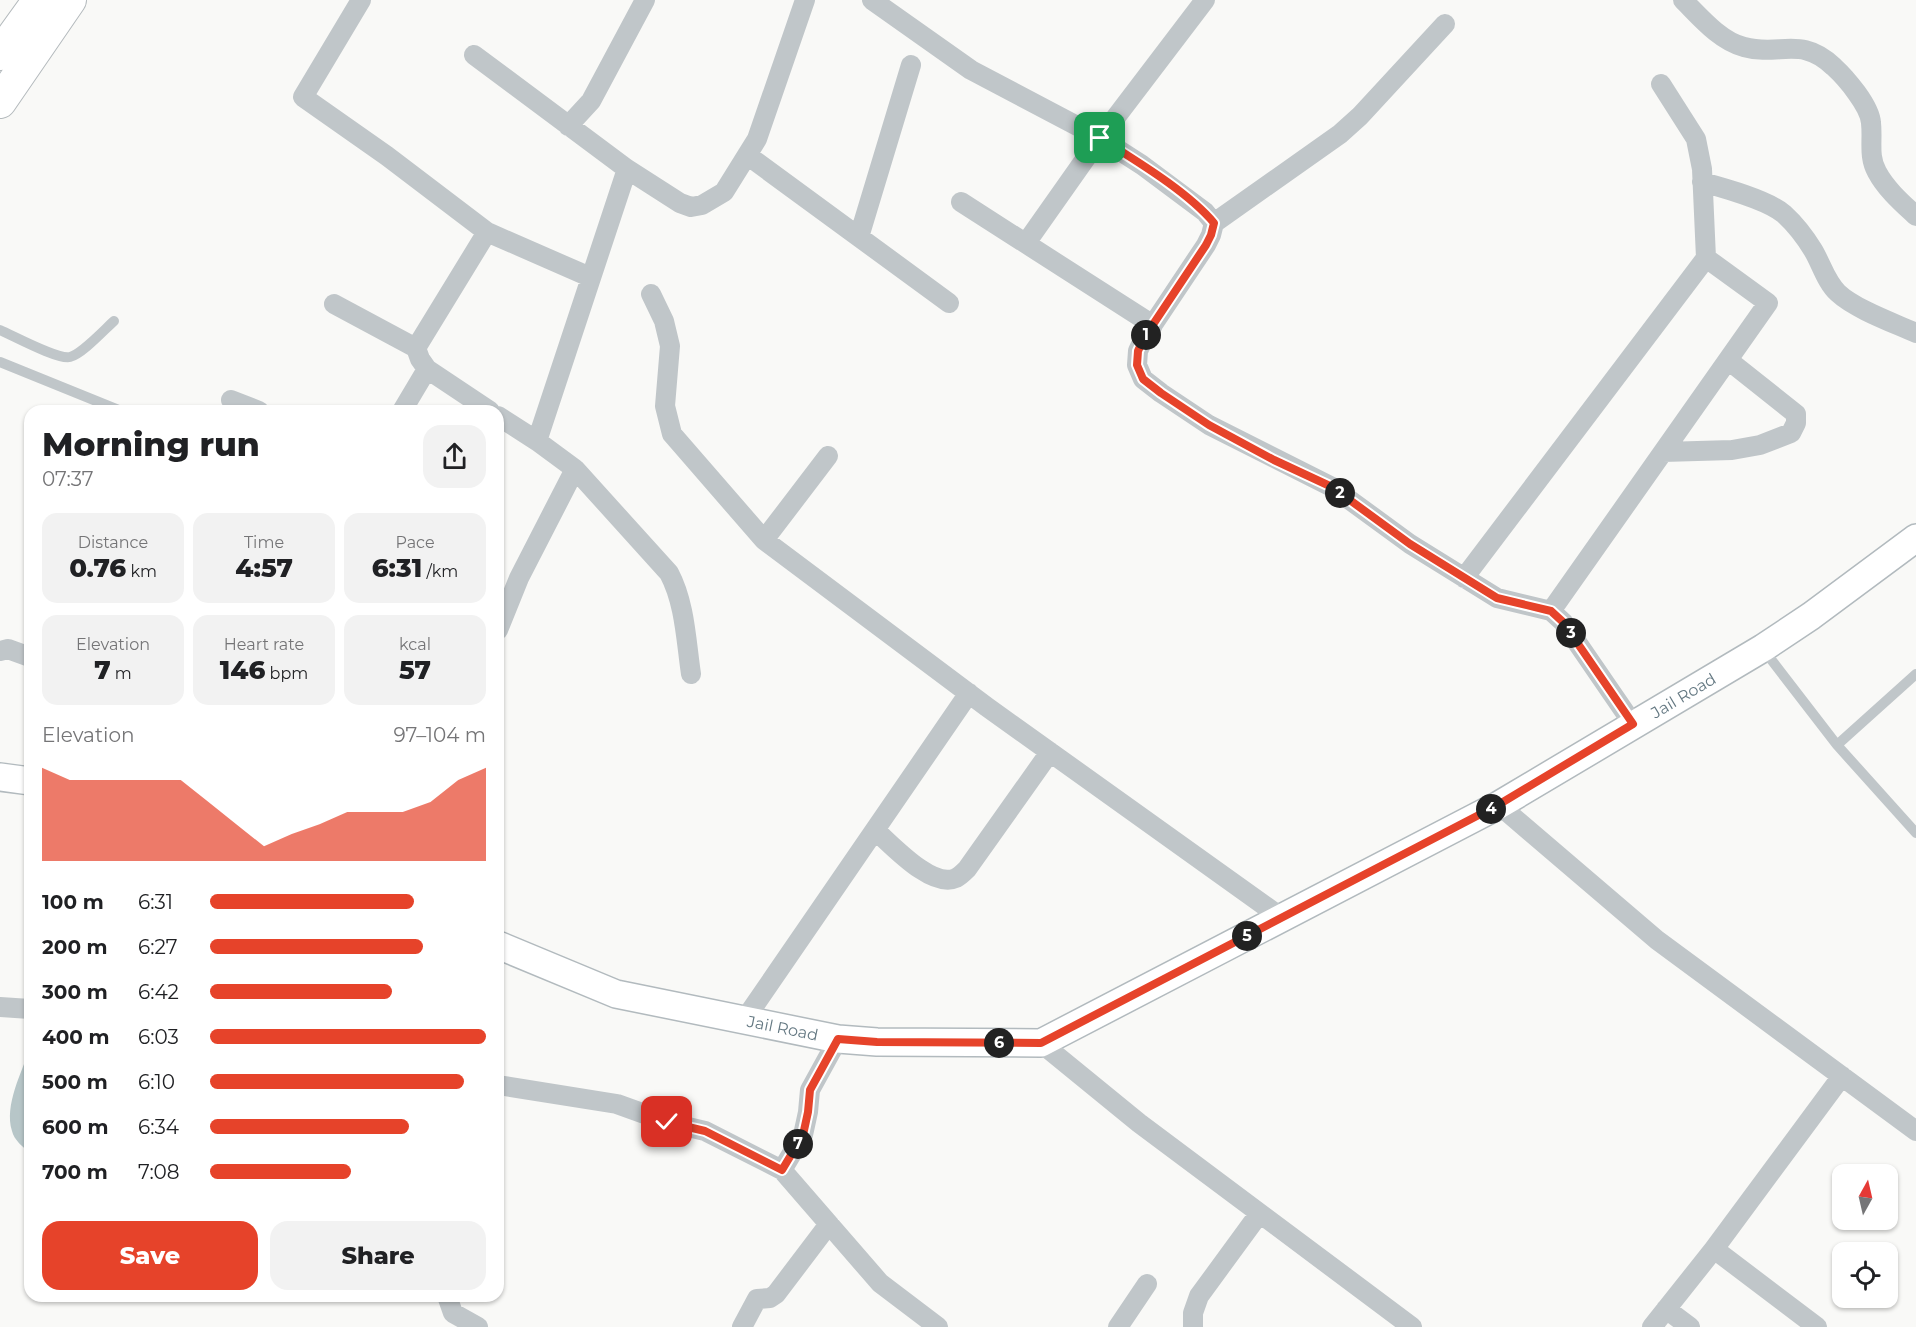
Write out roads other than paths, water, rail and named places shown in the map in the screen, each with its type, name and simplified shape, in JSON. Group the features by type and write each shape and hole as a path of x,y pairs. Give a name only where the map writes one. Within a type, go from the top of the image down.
{"main road":[{"path":"0,54 39,0"},
{"path":"0,102 70,0"}],"street":[{"path":"361,0 303,97 396,163 487,232 590,277"},
{"path":"568,126 591,101 645,0"},
{"path":"474,55 627,169 680,203 691,207 702,206 724,192 757,139 805,0"},
{"path":"872,0 971,70 1100,138 1142,165 1204,212 1214,223"},
{"path":"1026,243 1100,138 1204,0"},
{"path":"1683,0 1706,23 1731,42 1743,47 1803,48 1819,53 1835,68 1862,101 1870,115 1871,157 1876,172 1894,195 1916,216"},
{"path":"1445,24 1360,116 1340,134 1214,223 1206,245 1138,351 1137,365 1143,379 1209,425 1274,460 1332,487 1410,544 1497,598 1551,611 1563,622 1633,724"},
{"path":"859,237 911,65"},
{"path":"1464,578 1706,258 1702,169 1696,139 1660,84"},
{"path":"747,156 949,303"},
{"path":"537,441 627,169"},
{"path":"1702,182 1745,195 1782,212 1804,236 1838,294 1857,306 1916,333"},
{"path":"961,202 1153,325"},
{"path":"416,348 487,232"},
{"path":"1551,611 1768,303 1706,258"},
{"path":"651,294 664,321 670,346 665,406 672,434 764,540 969,693 1282,918"},
{"path":"334,304 416,348 427,369 481,405"},
{"path":"1663,452 1732,450 1760,446 1791,433 1796,423 1796,414 1728,360"},
{"path":"406,405 427,369"},
{"path":"231,400 244,405"},
{"path":"504,420 575,469 669,573 680,600 691,674"},
{"path":"764,540 828,456"},
{"path":"504,612 519,578 575,469"},
{"name":"Jail Road","path":"504,947 616,994 838,1039 877,1042 1041,1043 1498,805 1762,648 1812,616 1916,538"},
{"path":"0,651 8,649 24,655"},
{"path":"745,1019 969,693"},
{"path":"875,830 925,874 946,880 956,878 967,869 1050,752"},
{"path":"0,777 24,780"},
{"path":"1498,805 1657,940 1916,1131"},
{"path":"0,1007 24,1009"},
{"path":"782,1170 803,1135 810,1090 838,1039"},
{"path":"1041,1043 1139,1123 1411,1327"},
{"path":"1652,1327 1714,1249 1842,1076"},
{"path":"504,1086 617,1104 667,1122 705,1131 782,1170 880,1283 938,1327"},
{"path":"1193,1327 1192,1313 1199,1296 1259,1214"},
{"path":"742,1327 757,1299 770,1298 776,1294 829,1224"},
{"path":"1714,1249 1817,1327"},
{"path":"1118,1327 1147,1284"},
{"path":"1666,1310 1690,1327"},
{"path":"448,1312 478,1327"}],"lane":[{"path":"0,330 58,356 70,357 78,353 114,321"},
{"path":"0,362 106,405"},
{"path":"1762,648 1837,745 1916,833"},
{"path":"1837,745 1916,674"}]}
